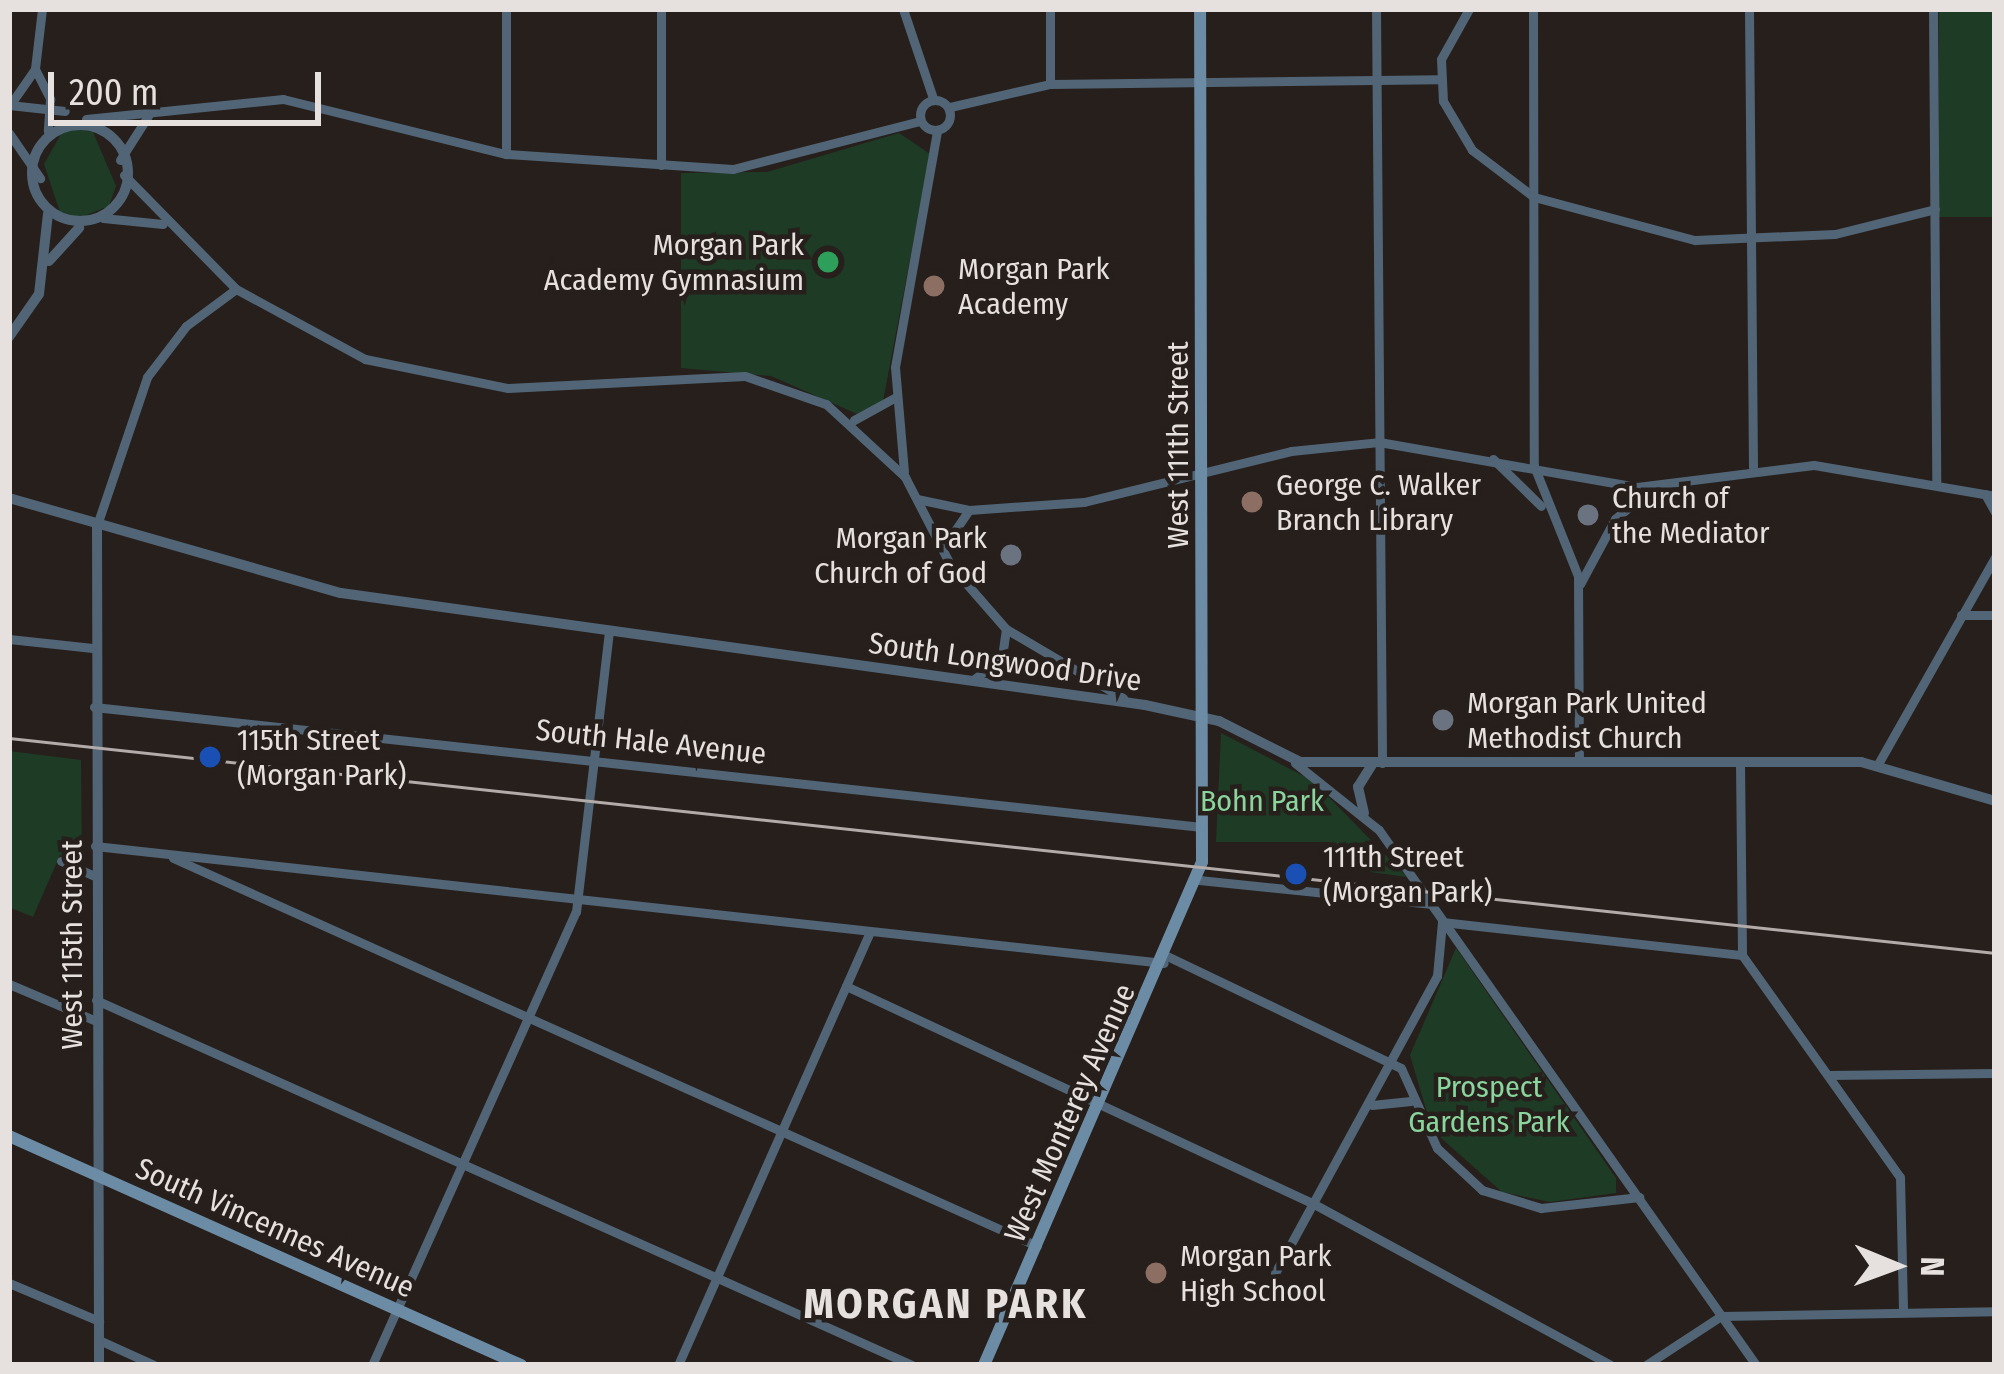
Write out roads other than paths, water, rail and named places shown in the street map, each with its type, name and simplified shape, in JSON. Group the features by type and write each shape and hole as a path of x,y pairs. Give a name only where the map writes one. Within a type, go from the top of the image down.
{"main road":[{"name":"West 111th Street","path":"1199,880 1203,716 1200,9"},
{"name":"West Monterey Avenue","path":"984,1365 1199,880"},
{"name":"South Vincennes Avenue","path":"9,1136 520,1365"}],"street":[{"path":"9,105 35,69 42,9"},
{"path":"506,9 506,154"},
{"path":"661,9 661,165"},
{"path":"899,9 934,98 950,107 1050,84 1439,79"},
{"path":"1050,9 1050,84"},
{"path":"1364,813 1358,787 1377,763 1376,9"},
{"path":"1469,9 1439,79 1460,136 1534,197 1648,235 1752,241 1935,209"},
{"path":"1533,9 1534,466 1579,587 1579,762"},
{"path":"1749,9 1753,467"},
{"path":"1933,9 1936,484"},
{"path":"35,69 51,105 40,178"},
{"path":"48,131 76,116 283,99 506,154 661,165 793,161 920,121 934,98"},
{"path":"9,105 51,105 76,116 120,160 124,175 163,224 236,289 330,345 436,378 544,388 745,376 853,420 905,477 942,551 1006,629 1066,672 1145,705"},
{"path":"905,477 894,398 937,131 950,107"},
{"path":"120,160 152,113"},
{"path":"920,121 937,131"},
{"path":"9,133 40,178 48,214 49,261"},
{"path":"103,218 124,175"},
{"path":"48,214 81,226"},
{"path":"9,337 49,261 81,226 103,218 163,224"},
{"path":"97,526 147,376 186,326 236,289"},
{"path":"853,420 894,398"},
{"path":"917,499 969,510 1084,502 1379,442 1654,487 1753,467 1936,484 1990,495 1995,512"},
{"path":"1491,457 1549,514"},
{"path":"1579,587 1615,519 1654,487"},
{"name":"South Longwood Drive","path":"9,499 321,589 1145,705 1203,716 1287,759 1878,764 1995,801"},
{"path":"942,551 969,510"},
{"name":"West 115th Street","path":"97,526 93,648 99,1365"},
{"path":"1878,764 1995,557"},
{"path":"1960,615 1995,615"},
{"path":"970,681 1002,657 1006,629"},
{"path":"372,1365 578,898 609,631"},
{"path":"9,639 93,648"},
{"name":"South Hale Avenue","path":"94,707 1202,827"},
{"path":"1287,759 1364,813 1756,1365"},
{"path":"1740,762 1742,955 1900,1178 1903,1312"},
{"path":"95,846 1165,960 1394,1064 1450,1164 1501,1199 1561,1208 1639,1198"},
{"path":"163,853 1037,1246"},
{"path":"61,862 95,876"},
{"path":"1199,880 1430,904"},
{"path":"1442,922 1742,955"},
{"path":"1275,1273 1394,1064 1437,976 1442,922"},
{"path":"678,1365 870,932"},
{"path":"9,984 96,1022"},
{"path":"846,986 1102,1101 1314,1204 1610,1365"},
{"path":"96,1000 912,1365"},
{"path":"1828,1076 1995,1073"},
{"path":"1367,1110 1388,1096 1411,1101"},
{"path":"9,1283 99,1321"},
{"path":"1646,1365 1721,1316 1995,1311"},
{"path":"99,1340 154,1365"}],"railway":[{"path":"9,738 1995,953"}],"place":[{"name":"Morgan Park Academy Gymnasium","path":"828,262"},
{"name":"Morgan Park Academy","path":"934,286"},
{"name":"George C. Walker Branch Library","path":"1252,502"},
{"name":"Church of the Mediator","path":"1588,515"},
{"name":"Morgan Park Church of God","path":"1011,555"},
{"name":"Morgan Park United Methodist Church","path":"1443,720"},
{"name":"115th Street (Morgan Park)","path":"210,757"},
{"name":"111th Street (Morgan Park)","path":"1296,874"},
{"name":"Morgan Park High School","path":"1156,1273"}],"district":[{"name":"MORGAN PARK","path":"946,1304"}],"park label":[{"name":"Bohn Park","path":"1262,801"},
{"name":"Prospect Gardens Park","path":"1489,1104"}]}
